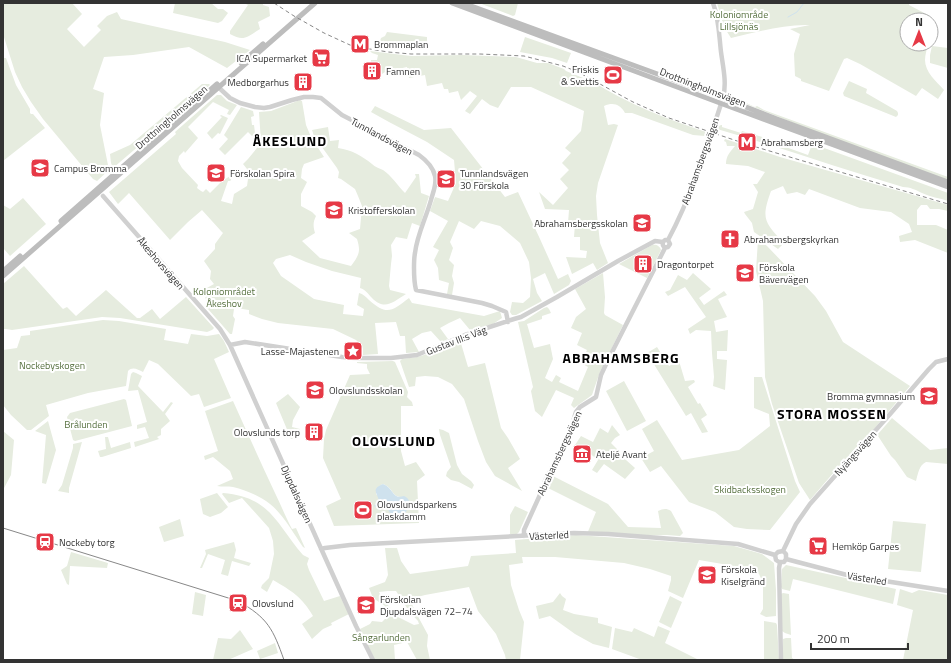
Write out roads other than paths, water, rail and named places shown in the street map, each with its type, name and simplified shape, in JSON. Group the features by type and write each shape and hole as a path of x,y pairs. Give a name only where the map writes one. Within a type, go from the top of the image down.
{"main road":[{"name":"Drottningholmsvägen","path":"3,276 310,3"},
{"name":"Drottningholmsvägen","path":"3,272 315,3"},
{"name":"Drottningholmsvägen","path":"452,3 948,182"},
{"name":"Drottningholmsvägen","path":"463,3 948,187"}],"street":[{"name":"Abrahamsbergsvägen","path":"668,240 692,188 722,101 725,88 718,23 713,3"},
{"name":"Tunnlandsvägen","path":"218,86 230,98 255,108 270,107 304,97 321,98 342,114 426,159 433,170 435,187 419,234 415,253 414,277 416,290 492,306 506,312 508,322"},
{"name":"Åkeshovsvägen","path":"103,196 220,329"},
{"path":"668,240 670,242 670,246 665,248 663,242 668,240"},
{"name":"Gustav III:s Väg","path":"230,345 245,342 354,358 417,355 465,336 521,317 655,241 663,242"},
{"name":"Abrahamsbergsvägen","path":"524,536 524,530 545,481 572,428 575,414 580,407 596,397 601,375 665,248"},
{"name":"Djupdalsvägen","path":"220,329 230,345 321,549 373,660"},
{"name":"Nyängsvägen","path":"783,551 796,524 810,504 936,362 948,359"},
{"name":"Västerled","path":"321,549 350,545 574,533 608,534 738,544 775,555"},
{"path":"783,551 786,554 786,559 784,562 780,563 776,560 775,555 778,552 783,551"},
{"name":"Västerled","path":"786,559 847,575 948,591"},
{"path":"780,563 781,660"}],"water":[{"path":"383,484 387,486 395,495 400,497 404,496 408,499 409,505 403,517 395,516 389,512 388,508 378,508 374,506 379,501 376,490"}],"waterway":[{"path":"788,17 797,12 804,3"}],"tram line":[{"path":"3,528 238,601 256,613 268,625 273,632 284,660"}],"railway":[{"path":"274,3 324,33 350,45 388,52 411,54 480,54 524,56 563,66 578,72 633,102 669,118 746,144 948,204"}],"place":[{"name":"Brommaplan","path":"360,44"},
{"name":"ICA Supermarket","path":"321,58"},
{"name":"Famnen","path":"372,71"},
{"name":"Friskis & Svettis","path":"613,75"},
{"name":"Medborgarhus","path":"303,82"},
{"name":"Abrahamsberg","path":"747,142"},
{"name":"Campus Bromma","path":"40,168"},
{"name":"Förskolan Spira","path":"216,173"},
{"name":"Tunnlandsvägen 30 Förskola","path":"446,179"},
{"name":"Kristofferskolan","path":"334,210"},
{"name":"Abrahamsbergsskolan","path":"642,223"},
{"name":"Abrahamsbergskyrkan","path":"730,239"},
{"name":"Dragontorpet","path":"643,264"},
{"name":"Förskola Bävervägen","path":"745,273"},
{"name":"Lasse-Majastenen","path":"353,351"},
{"name":"Olovslundsskolan","path":"315,390"},
{"name":"Bromma gymnasium","path":"929,396"},
{"name":"Olovslunds torp","path":"314,432"},
{"name":"Ateljé Avant","path":"582,454"},
{"name":"Olovslundsparkens plaskdamm","path":"363,510"},
{"name":"Nockeby torg","path":"45,542"},
{"name":"Hemköp Garpes","path":"818,546"},
{"name":"Förskola Kiselgränd","path":"707,575"},
{"name":"Olovslund","path":"238,603"},
{"name":"Förskolan Djupdalsvägen 72–74","path":"366,605"}],"district":[{"name":"ÅKESLUND","path":"290,141"},
{"name":"ABRAHAMSBERG","path":"621,358"},
{"name":"STORA MOSSEN","path":"832,414"},
{"name":"OLOVSLUND","path":"394,441"}],"park label":[{"name":"Koloniområde Lillsjönäs","path":"739,20"},
{"name":"Koloniområdet Åkeshov","path":"224,296"},
{"name":"Nockebyskogen","path":"52,365"},
{"name":"Brålunden","path":"86,424"},
{"name":"Skidbacksskogen","path":"750,489"},
{"name":"Sångarlunden","path":"381,637"}]}
